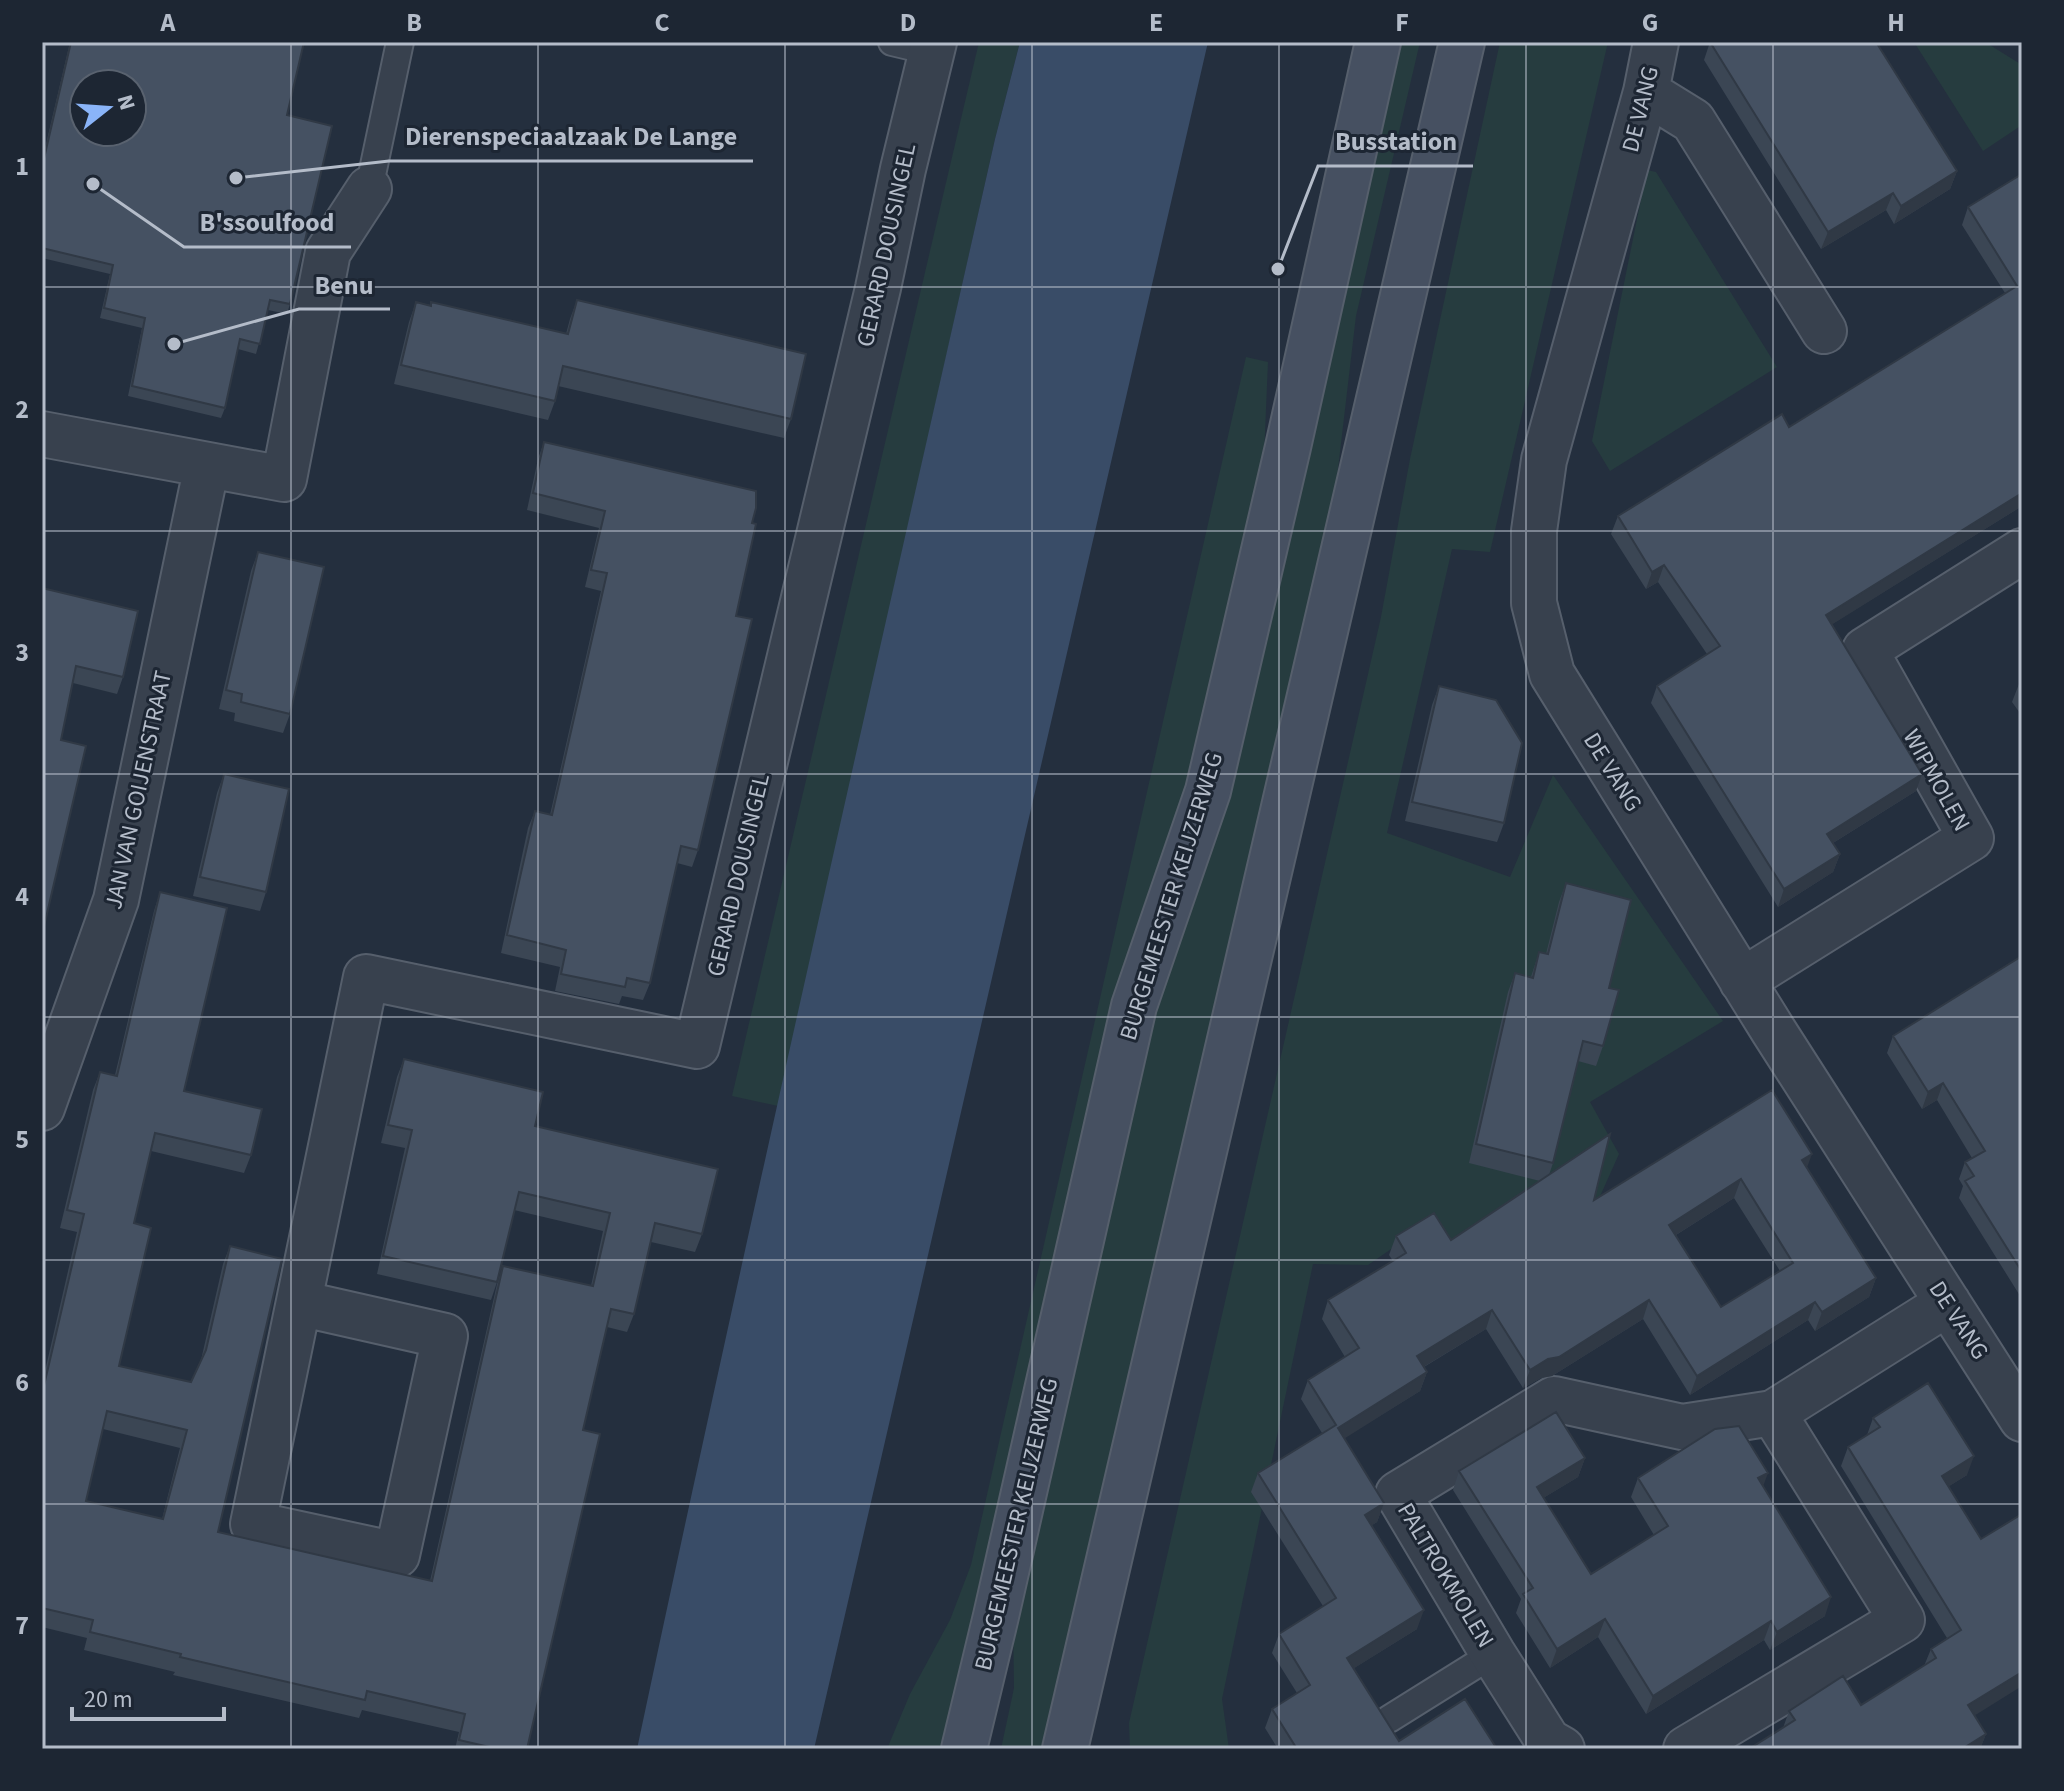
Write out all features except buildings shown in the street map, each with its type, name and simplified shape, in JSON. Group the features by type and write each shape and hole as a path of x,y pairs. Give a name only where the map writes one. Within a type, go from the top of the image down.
{"main road":[{"name":"BURGEMEESTER KEIJZERWEG","path":"964,1749 1134,1006 1211,776 1378,42"},
{"path":"1065,1749 1462,42"}],"street":[{"name":"DE VANG","path":"1656,42 1646,92 1544,460 1534,531 1534,603 1552,674 1742,981 2022,1419"},
{"name":"GERARD DOUSINGEL","path":"299,1303 445,1336 397,1555 253,1524 366,977 697,1046 878,288 903,169 919,45"},
{"path":"1646,92 1693,121 1824,331"},
{"path":"42,434 284,479 328,252 369,189"},
{"name":"JAN VAN GOIJENSTRAAT","path":"42,1107 116,900 207,465"},
{"name":"WIPMOLEN","path":"1742,981 1971,838 1865,650 2022,551"},
{"name":"PALTROKMOLEN","path":"1562,1749 1548,1741 1398,1494 1554,1399 1682,1427 1773,1413 1948,1303"},
{"path":"1686,1749 1902,1620 1773,1413"}],"lane":[{"path":"369,189 400,42"},
{"path":"1389,1719 1493,1654"}],"green space":[{"path":"979,42 1020,42 995,139 778,1106 732,1096"},
{"path":"1400,42 1420,42 1356,316 1334,503 1047,1749 1001,1749 1014,1688 1013,1615 1154,1009 1229,783"},
{"path":"1500,42 1608,42 1490,552 1452,549 1387,833 1510,877 1553,775 1723,1021 1590,1102 1619,1154 1588,1223 1444,1243 1426,1225 1368,1265 1313,1264 1222,1699 1229,1749 1130,1749 1129,1723 1381,617 1410,459"},
{"path":"1914,42 1985,42 2022,65 2022,125 1983,151"},
{"path":"1647,170 1656,172 1777,367 1610,471 1592,441"},
{"path":"1246,357 1268,362 1263,480 1184,810 946,1749 887,1749 910,1694 950,1620 971,1565"}],"water":[{"path":"1020,42 1208,42 814,1749 637,1749 813,943 995,139"}],"place":[{"name":"Dierenspeciaalzaak De Lange","path":"236,178"},
{"name":"B'ssoulfood","path":"93,184"},
{"name":"Busstation","path":"1278,269"},
{"name":"Benu","path":"174,344"}]}
